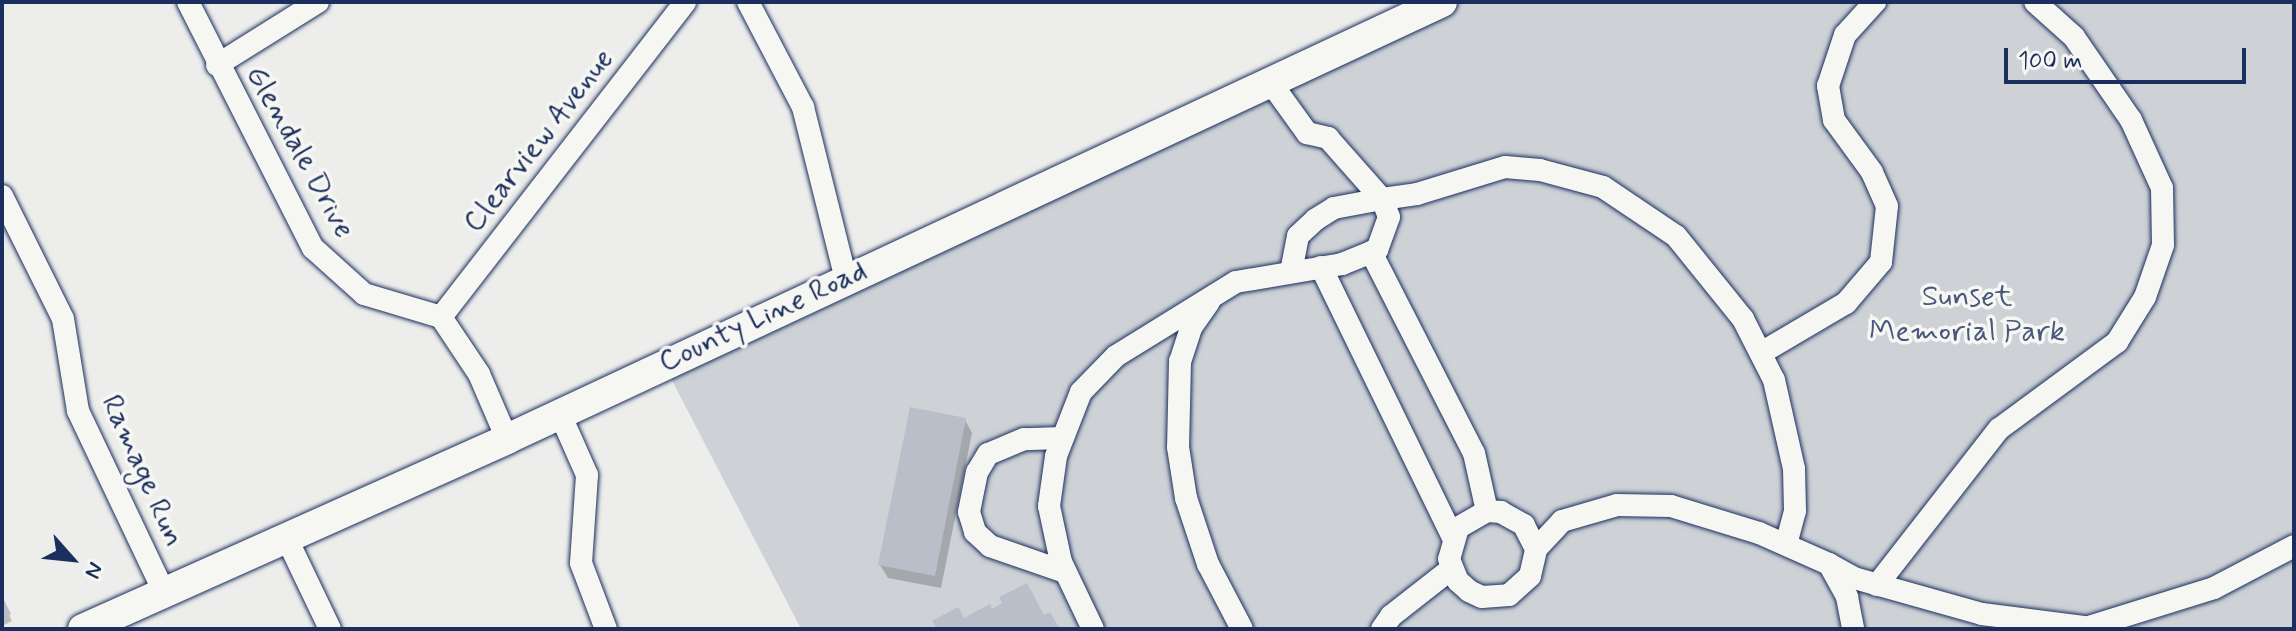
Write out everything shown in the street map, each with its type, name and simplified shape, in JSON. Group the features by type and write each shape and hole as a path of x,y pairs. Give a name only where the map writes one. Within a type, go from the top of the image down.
{"main road":[{"name":"County Line Road","path":"83,629 507,439 1442,2"}],"street":[{"name":"Glendale Drive","path":"188,2 217,65 313,248 364,294 441,317"},
{"path":"217,65 318,2"},
{"name":"Clearview Avenue","path":"441,317 685,2"},
{"path":"748,2 803,107 846,279"},
{"path":"1761,353 1861,292 1884,253 1889,225 1881,188 1843,139 1828,86 1845,35 1875,2"},
{"path":"1877,585 1999,429 2117,342 2145,297 2158,263 2166,225 2157,171 2093,61 2035,2"},
{"path":"1093,629 1065,572 1049,506 1062,438 1081,392 1105,365 1153,330 1225,288 1291,271 1321,267 1371,252 1387,229 1382,199 1328,138 1307,133 1271,83"},
{"path":"1291,271 1298,236 1334,208 1417,194 1505,167 1556,172 1603,187 1676,236 1743,319 1761,353 1791,446 1795,511 1786,544"},
{"name":"Ramage Run","path":"2,196 63,319 78,411 164,592"},
{"path":"1371,252 1474,453 1487,511"},
{"path":"1321,267 1453,538 1451,569 1458,581 1482,597 1509,595 1530,576 1536,549 1573,516 1644,504 1698,512 1786,544 1877,585 1982,614 2097,628 2214,588 2294,546"},
{"path":"1225,288 1198,314 1186,339 1177,385 1178,447 1186,498 1208,564 1242,629"},
{"path":"441,317 479,374 507,439"},
{"path":"560,414 587,475 581,563 606,629"},
{"path":"1062,438 1024,439 988,454 977,472 969,512 975,532 990,546 1065,572"},
{"path":"1453,538 1466,520 1487,511 1501,512 1524,525 1536,549"},
{"path":"286,537 330,629"},
{"path":"1829,564 1847,597 1853,629"},
{"path":"1382,629 1391,616 1451,569"}],"green space":[{"name":"Sunset Memorial Park","path":"1435,2 2294,2 2294,629 801,629 663,363"}],"building":[{"path":"910,407 966,418 935,576 878,565"},
{"path":"1027,583 1044,615 1050,612 1060,629 937,629 932,621 958,607 964,618 990,604 992,609 1002,603 999,597"},
{"path":"2,596 11,614 2,619"}]}
